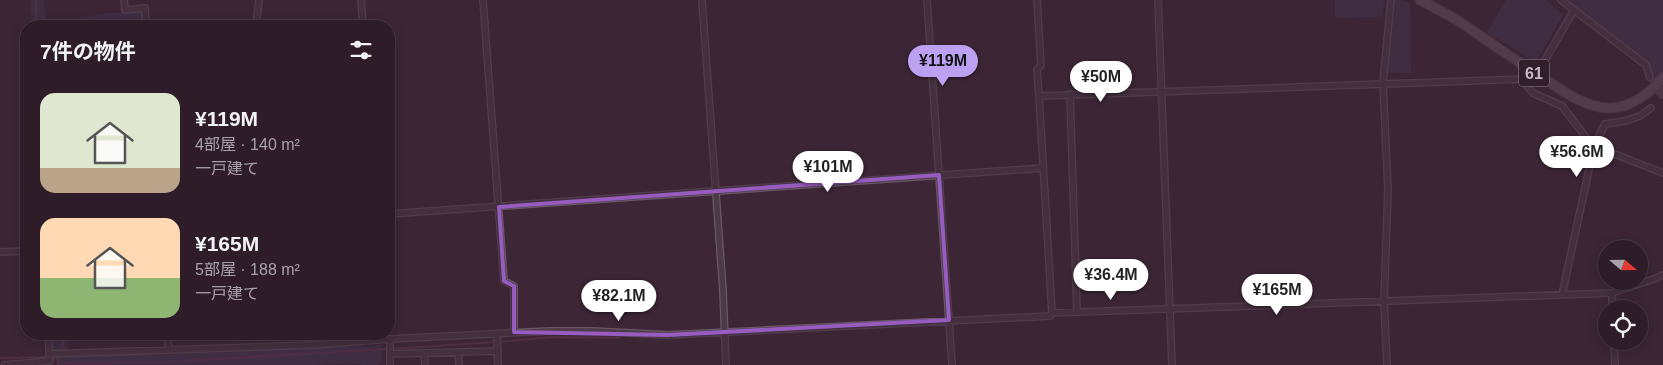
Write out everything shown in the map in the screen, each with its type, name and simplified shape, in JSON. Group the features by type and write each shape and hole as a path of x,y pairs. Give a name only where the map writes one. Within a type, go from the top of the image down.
{"main road":[{"name":"61","path":"1420,0 1458,21 1532,75 1592,105 1610,108 1626,106 1655,87 1663,78"},
{"path":"1655,87 1663,94"}],"street":[{"path":"124,0 125,10 145,8 146,20"},
{"path":"257,20 259,0"},
{"path":"361,0 363,20"},
{"path":"483,0 504,281 514,286 514,332"},
{"path":"702,0 726,365"},
{"path":"927,0 952,365"},
{"path":"1037,0 1041,65 1038,70 1038,96 1052,313"},
{"path":"1158,0 1172,365"},
{"path":"1387,365 1384,301 1388,190 1383,83 1391,0"},
{"path":"1561,0 1646,65 1650,78"},
{"path":"1574,10 1532,75 1527,86 1533,94 1562,106 1594,146 1663,173"},
{"path":"1038,96 1383,83 1532,75"},
{"path":"1070,94 1077,312"},
{"path":"1562,294 1594,146 1604,124 1625,122 1640,116 1651,108"},
{"path":"395,214 1043,168"},
{"path":"0,252 20,251"},
{"path":"395,337 593,331 668,335 1050,316 1052,313 1562,294 1612,294 1654,280 1663,274"},
{"path":"1612,294 1612,300"},
{"path":"497,334 498,365"},
{"path":"5,365 50,361 48,340"},
{"path":"168,340 169,350"},
{"path":"49,354 314,346 363,340"},
{"path":"388,340 390,365"},
{"path":"1614,350 1615,365"},
{"path":"390,354 498,351"},
{"path":"458,352 459,365"},
{"path":"424,353 425,365"}],"highlighted area":[{"path":"939,175 949,320 668,335 514,332 514,286 504,281 499,207"}],"shaded area":[{"path":"30,0 44,0 46,20 31,20"},
{"path":"1335,0 1384,0 1383,17 1335,18"},
{"path":"1395,0 1401,0 1410,4 1411,73 1388,73"},
{"path":"1506,0 1546,0 1563,15 1536,62 1487,33"},
{"path":"1559,0 1663,0 1663,84"},
{"path":"145,8 146,20 65,20"},
{"path":"51,340 67,340 68,353 52,354"},
{"path":"382,345 382,362 379,362 379,365 361,365 360,363 310,365 58,365 57,356"}],"waterway":[{"path":"36,0 36,20"},
{"path":"499,342 551,337 619,338"},
{"path":"63,340 64,351"},
{"path":"392,349 495,342"},
{"path":"58,363 165,362 387,349"},
{"path":"57,356 58,365"},
{"path":"0,358 48,357"}]}
